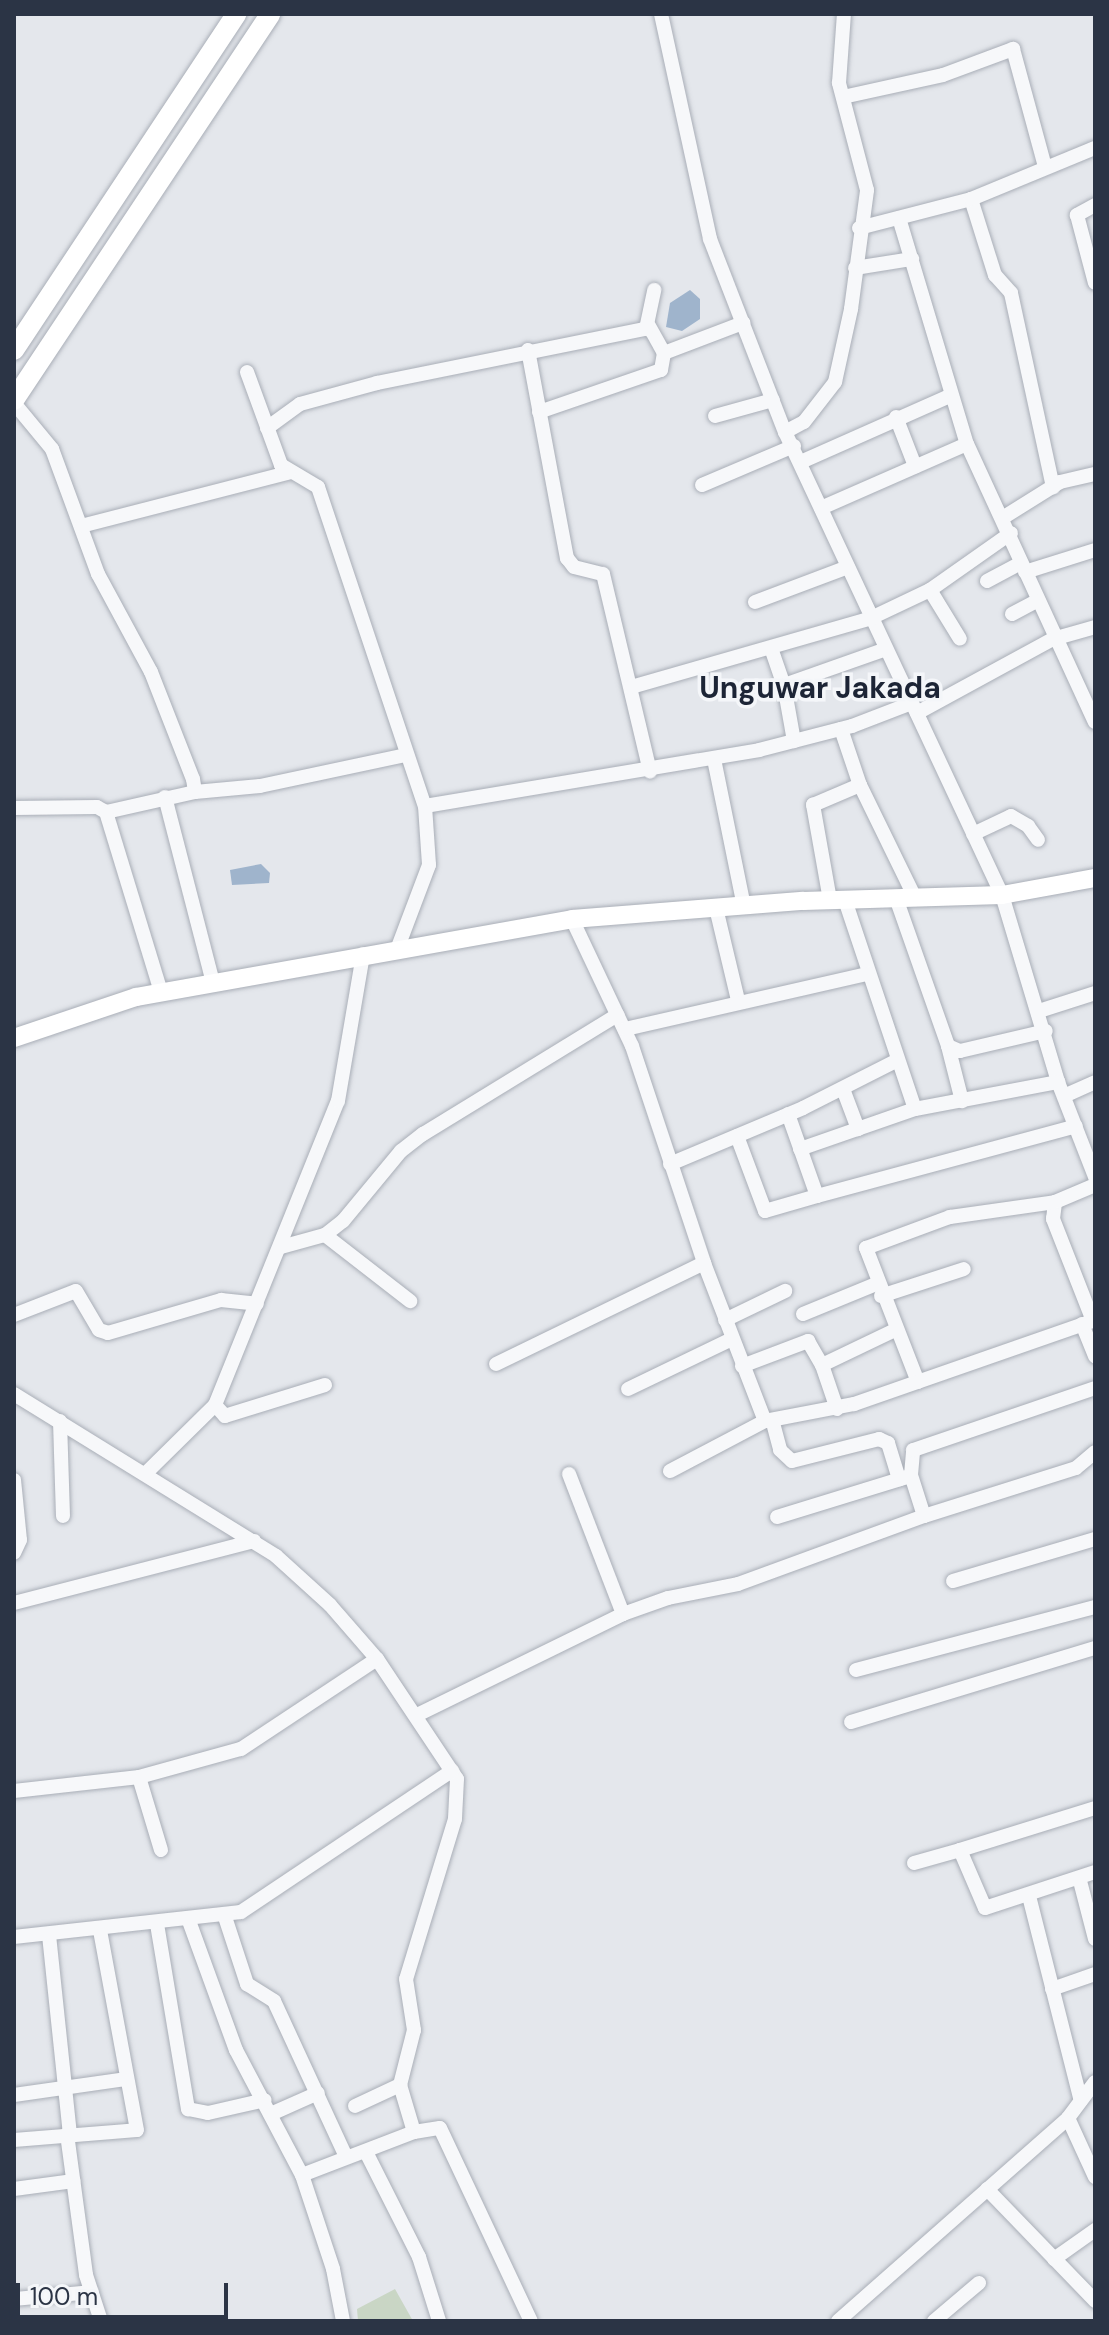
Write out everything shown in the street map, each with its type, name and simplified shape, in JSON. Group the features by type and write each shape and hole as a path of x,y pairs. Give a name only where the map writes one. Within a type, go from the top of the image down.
{"main road":[{"path":"14,350 236,14"},
{"path":"14,401 270,14"}],"street":[{"path":"661,14 710,239 785,432 803,461 871,618 1002,895 1046,1031 1061,1089 1095,1177"},
{"path":"785,432 804,422 835,382 867,190 843,97 838,56 844,14"},
{"path":"843,97 943,75 1013,49 1045,167"},
{"path":"859,228 971,199 1095,148"},
{"path":"971,199 995,275 1011,293 1053,488"},
{"path":"1095,205 1077,215 1095,283"},
{"path":"899,218 950,396 967,444 1004,517 1053,639 1095,722"},
{"path":"855,268 912,259"},
{"path":"539,412 661,370 664,353 649,326 654,290"},
{"path":"664,353 743,323"},
{"path":"267,428 300,404 528,350 649,326"},
{"path":"528,350 567,558 574,567 603,574 650,771"},
{"path":"247,372 267,428 288,473"},
{"path":"803,461 896,417 950,396"},
{"path":"715,416 773,400"},
{"path":"14,401 52,449 110,600 151,672 184,748 195,792"},
{"path":"896,417 915,466"},
{"path":"821,508 967,444"},
{"path":"702,485 794,446"},
{"path":"81,526 288,473 318,487 425,806 429,865 398,947"},
{"path":"1004,517 1053,488 1095,474"},
{"path":"631,687 871,618 930,590 1011,533"},
{"path":"987,581 1023,568 1095,550"},
{"path":"755,602 848,567"},
{"path":"930,590 960,639"},
{"path":"1012,614 1036,601"},
{"path":"425,806 650,771 841,729 914,708 1053,639 1095,627"},
{"path":"771,648 784,685 794,741"},
{"path":"784,685 886,649"},
{"path":"841,729 860,785 915,898"},
{"path":"14,808 97,807 106,812 165,797 260,786 406,755"},
{"path":"714,759 744,906"},
{"path":"860,785 813,805 837,900 868,974 915,1109"},
{"path":"165,797 213,982"},
{"path":"106,812 161,992"},
{"path":"973,834 1011,816 1028,826 1038,840"},
{"path":"14,1038 161,992 398,947 572,919 837,900 1002,895 1095,878"},
{"path":"896,898 948,1046 962,1101"},
{"path":"716,908 738,1000"},
{"path":"572,919 625,1029 704,1263 742,1366 780,1450 792,1461 879,1439 888,1443 924,1516"},
{"path":"145,1474 215,1405 338,1101 363,954"},
{"path":"625,1029 738,1000 868,974"},
{"path":"1039,1011 1095,993"},
{"path":"281,1247 325,1235 412,1142 617,1015"},
{"path":"948,1046 960,1051 1046,1031"},
{"path":"670,1164 843,1089 896,1061"},
{"path":"800,1149 915,1109 1095,1082"},
{"path":"843,1089 858,1129"},
{"path":"788,1114 817,1196"},
{"path":"737,1136 765,1211 1076,1126"},
{"path":"918,1382 879,1290 866,1248 950,1217 1055,1202 1095,1185"},
{"path":"1055,1202 1053,1219 1090,1322 1095,1357"},
{"path":"325,1235 410,1301"},
{"path":"496,1364 704,1263"},
{"path":"803,1314 879,1290 964,1269"},
{"path":"14,1315 76,1291 99,1330 108,1333 221,1300 257,1304"},
{"path":"725,1320 785,1291"},
{"path":"670,1471 769,1422 837,1409 1090,1322"},
{"path":"822,1365 895,1330"},
{"path":"628,1389 732,1339"},
{"path":"742,1366 808,1341 822,1365 837,1409"},
{"path":"215,1405 225,1416 325,1385"},
{"path":"905,1477 913,1450 1095,1388"},
{"path":"14,1394 254,1541 330,1605 377,1659 452,1771 459,1799 413,1946 406,1979 414,2030 400,2085 414,2132"},
{"path":"60,1421 63,1516"},
{"path":"417,1715 623,1614 668,1598 738,1584 924,1516 1076,1468 1095,1452"},
{"path":"569,1474 623,1614"},
{"path":"777,1517 905,1477"},
{"path":"14,1480 20,1540 14,1553"},
{"path":"953,1581 1095,1539"},
{"path":"14,1603 254,1541"},
{"path":"856,1670 1095,1607"},
{"path":"851,1722 1095,1648"},
{"path":"14,1791 139,1777 241,1749 377,1659"},
{"path":"14,1937 225,1917 268,1899 452,1771"},
{"path":"139,1777 161,1850"},
{"path":"914,1863 1095,1808"},
{"path":"960,1850 985,1908 1080,1881 1095,1872"},
{"path":"1080,1881 1095,1939"},
{"path":"1029,1896 1081,2101"},
{"path":"225,1917 247,1984 274,2001 346,2157"},
{"path":"189,1921 236,2050 269,2107 302,2175 333,2269 343,2321"},
{"path":"157,1924 188,2109 208,2113 269,2107 318,2093"},
{"path":"14,2140 137,2130 100,1930"},
{"path":"49,1935 73,2181 92,2292 101,2321"},
{"path":"1052,1989 1095,1974"},
{"path":"14,2095 127,2079"},
{"path":"838,2321 1068,2118 1095,2082"},
{"path":"355,2106 400,2085"},
{"path":"1068,2118 1095,2177"},
{"path":"302,2175 414,2132 440,2128 446,2135 531,2321"},
{"path":"366,2152 419,2257 439,2321"},
{"path":"14,2189 73,2181"},
{"path":"987,2189 1095,2301"},
{"path":"1054,2259 1095,2230"},
{"path":"934,2321 979,2283"},
{"path":"14,2299 92,2292"}],"green space":[{"path":"395,2289 413,2321 358,2321 357,2309"}],"water":[{"path":"690,290 700,299 700,319 682,331 666,327 670,303"},
{"path":"261,864 270,873 269,883 232,885 230,870"}],"district":[{"name":"Unguwar Jakada","path":"820,688"}]}
